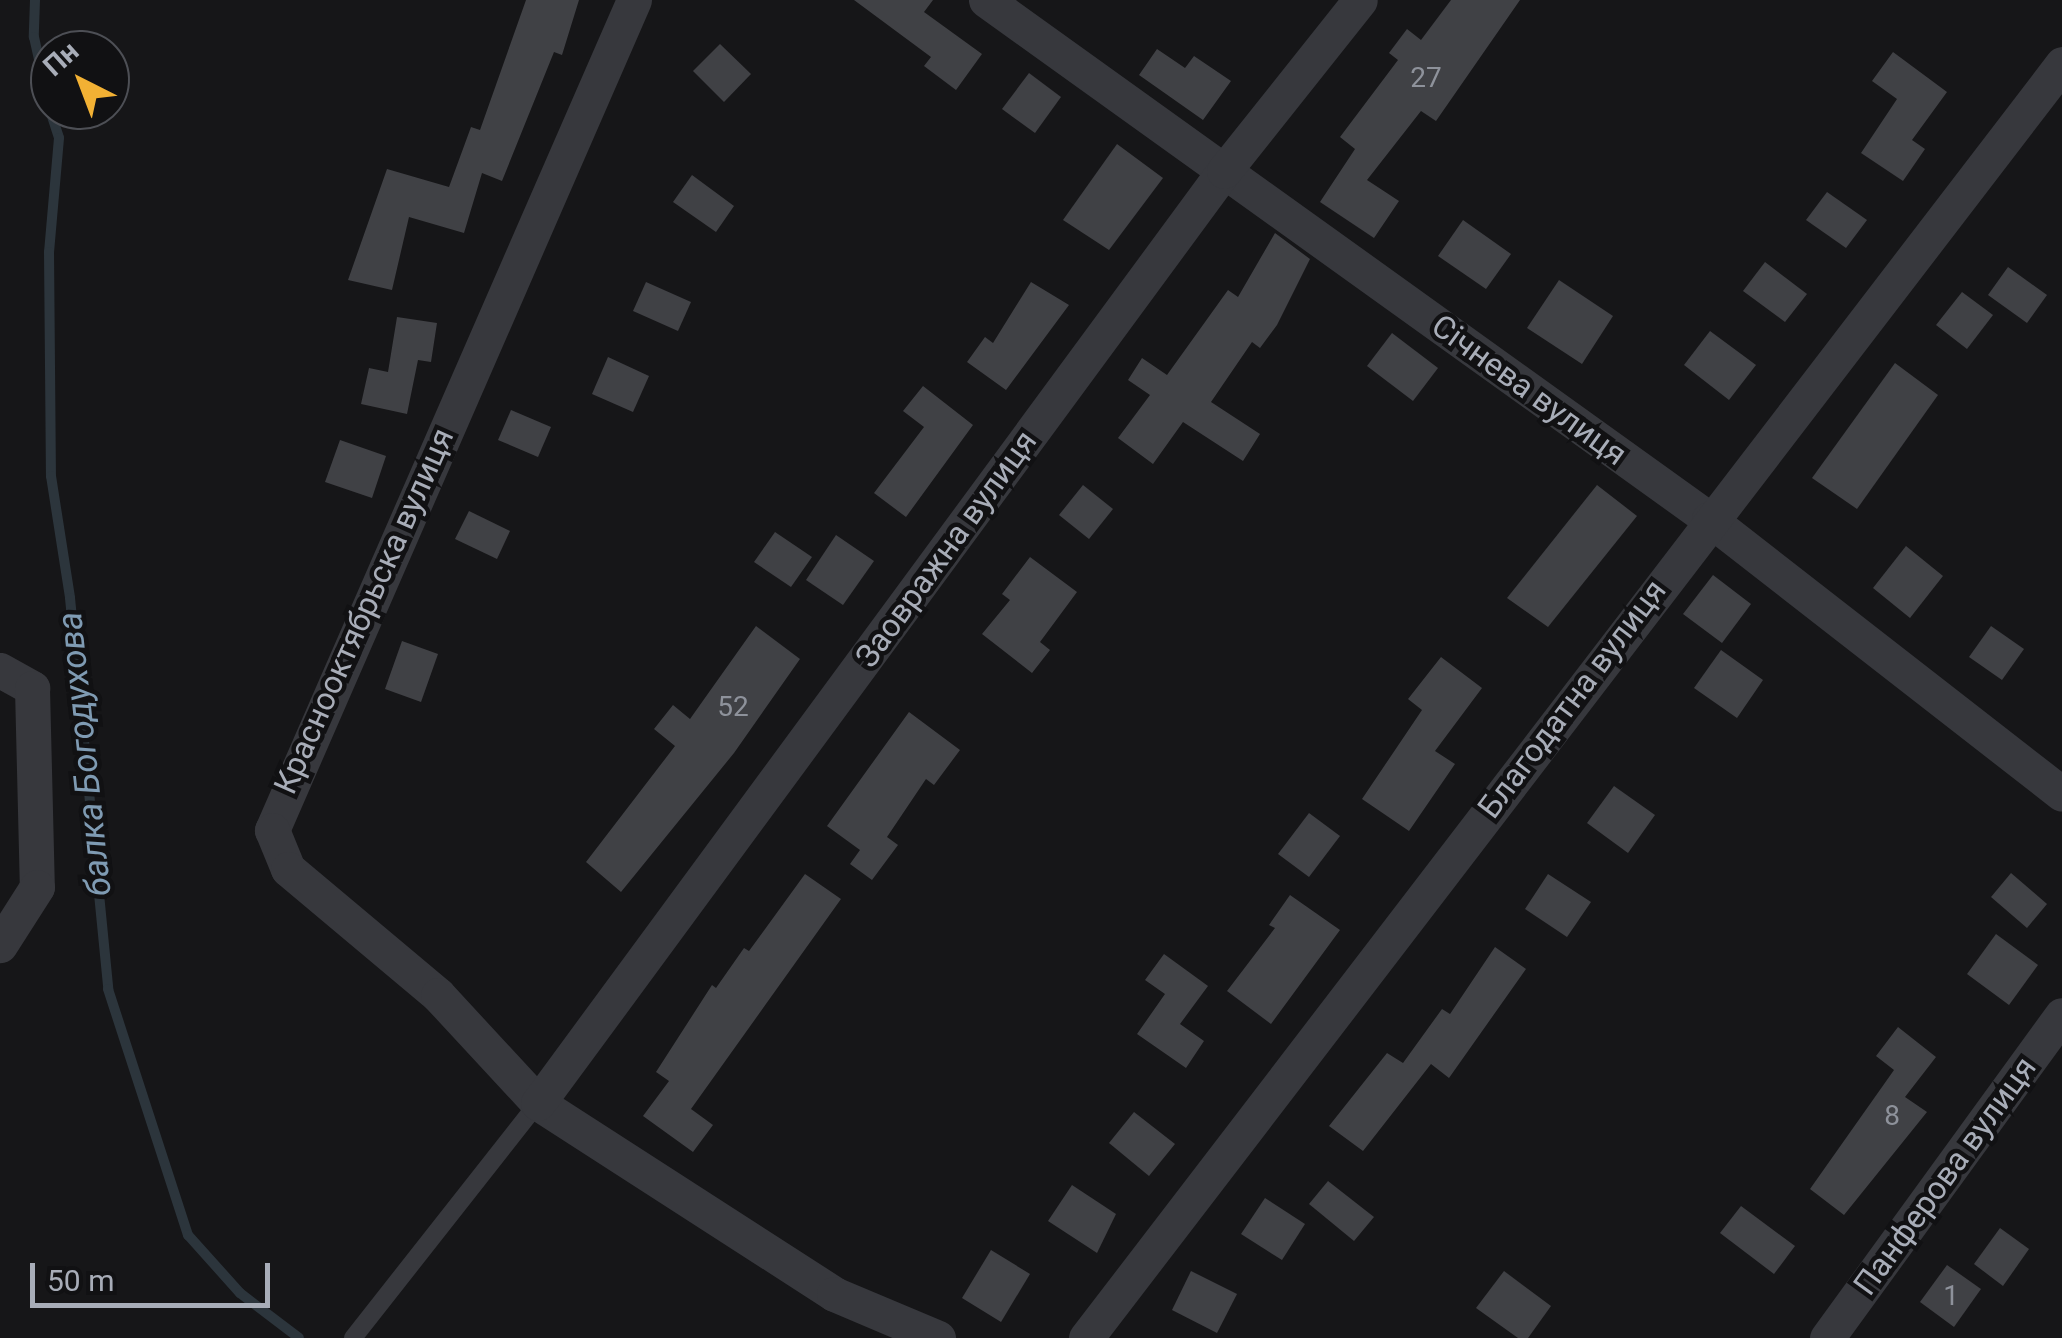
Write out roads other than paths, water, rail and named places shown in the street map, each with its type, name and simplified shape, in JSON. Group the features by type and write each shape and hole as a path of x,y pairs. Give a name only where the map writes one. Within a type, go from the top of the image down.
{"street":[{"name":"Краснооктябрьска вулиця","path":"634,0 287,782 272,830 288,868 438,995 538,1103 834,1294 938,1338"},
{"name":"Січнева вулиця","path":"986,0 1708,519 2062,794"},
{"name":"Заовражна вулиця","path":"538,1103 1224,171 1360,0"},
{"name":"Благодатна вулиця","path":"1086,1338 1708,519 2062,64"},
{"path":"0,670 32,688 37,887 0,945"},
{"name":"Панферова вулиця","path":"1827,1338 2062,1015"}],"lane":[{"path":"352,1338 538,1103"}],"waterway":[{"name":"балка Богодухова","path":"34,30 35,0"},
{"name":"балка Богодухова","path":"56,130 59,138 49,252 51,476 70,598 108,989 188,1235 240,1293 299,1338"}]}
